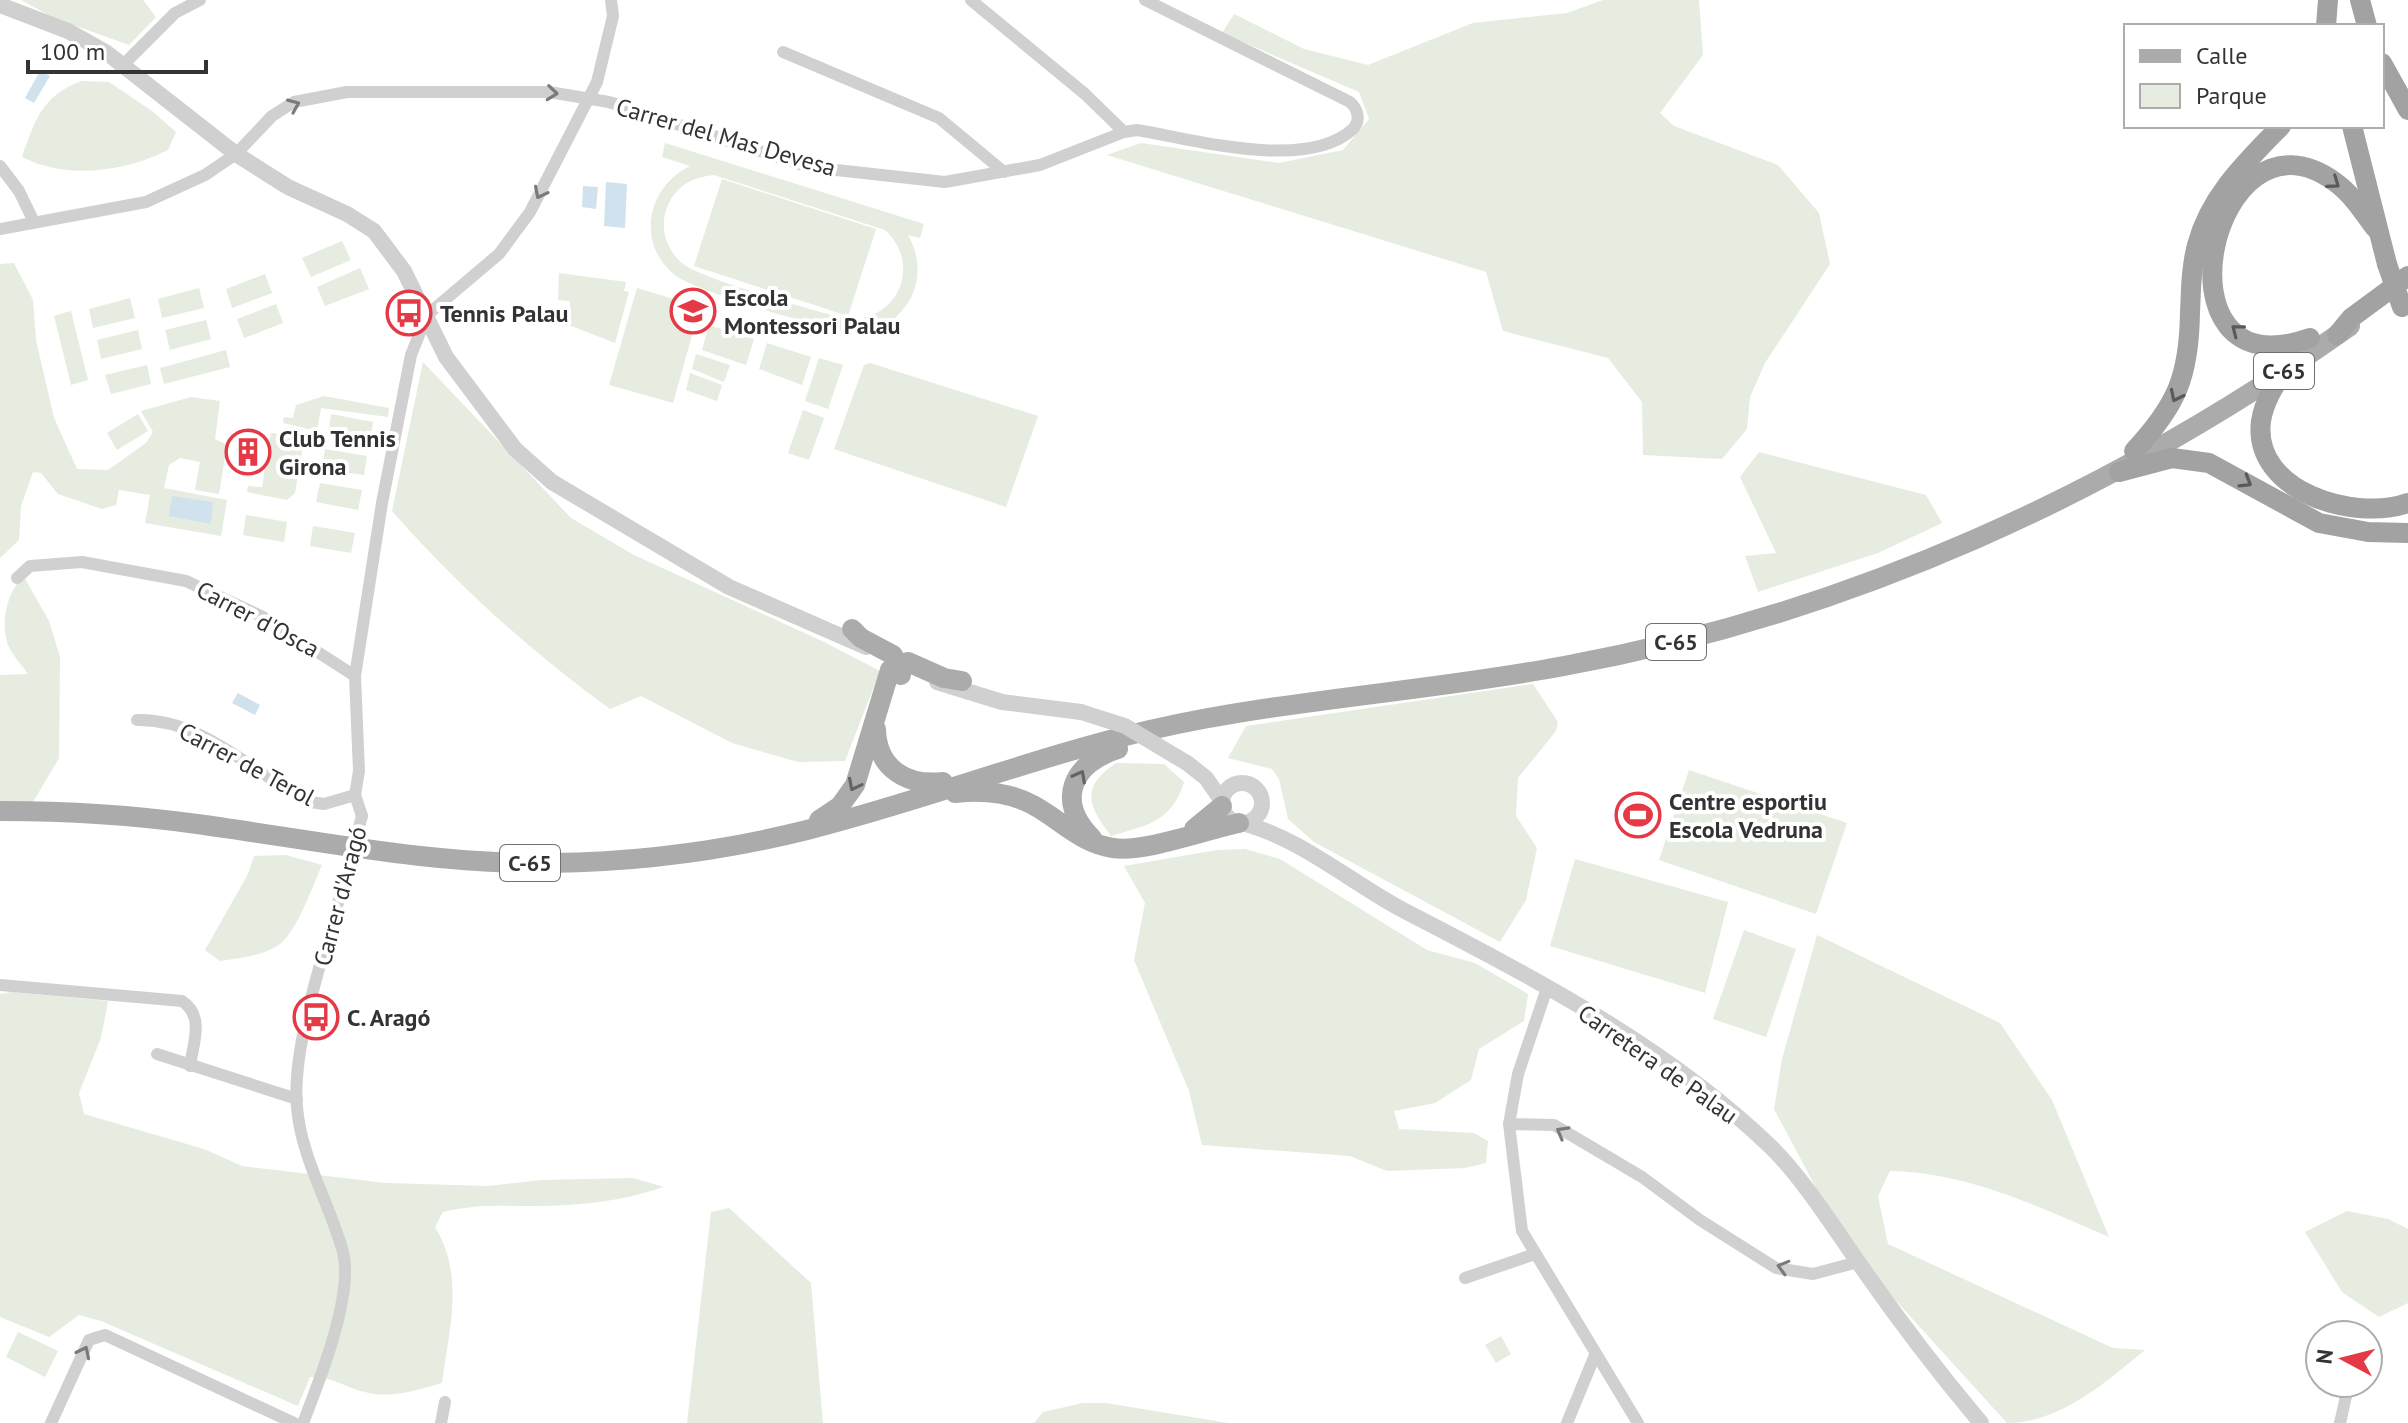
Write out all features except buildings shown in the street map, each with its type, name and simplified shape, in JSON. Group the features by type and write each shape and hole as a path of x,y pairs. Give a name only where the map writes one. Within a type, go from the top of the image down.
{"highway":[{"path":"2326,24 2328,0"},
{"path":"2339,0 2341,24"},
{"path":"2360,0 2366,24"},
{"path":"2384,67 2408,110"},
{"path":"2134,451 2164,417 2184,378 2191,273 2204,224 2228,182 2279,128"},
{"path":"2352,128 2375,228 2405,314"},
{"path":"2310,338 2268,344 2245,338 2222,316 2213,297 2210,271 2218,230 2230,206 2254,180 2283,167 2298,167 2334,181 2375,228"},
{"path":"2337,335 2351,318 2408,276"},
{"path":"2284,371 2268,398 2261,424 2268,459 2277,471 2310,495 2352,509 2375,511 2408,503"},
{"path":"2119,472 2172,458 2209,463 2319,523 2368,532 2408,533"}],"main road":[{"name":"C-65","path":"2048,505 2310,338 2408,268"},
{"name":"C-65","path":"0,811 187,823 372,851 499,863 654,858 803,831 1117,738 1237,714 1550,669 1698,637 1858,587 2119,472 2284,371 2408,284"},
{"path":"852,629 861,638 893,655 893,678"},
{"path":"876,652 893,678"},
{"path":"803,831 840,806 852,791 876,717 893,678 908,662 944,678 962,681"},
{"path":"893,678 922,675"},
{"path":"1098,844 1083,829 1073,804 1075,783 1089,761 1151,739 1209,728 1237,714"},
{"path":"876,717 876,740 882,757 905,778 926,784 981,778"},
{"path":"912,799 966,792 1006,794 1031,803 1074,834 1098,844 1128,849 1240,823"},
{"path":"1188,834 1222,804"},
{"path":"0,820 136,826 187,823"}],"street":[{"path":"124,64 175,13 200,0"},
{"path":"427,315 515,237 588,98 606,53 613,16 611,0"},
{"path":"971,0 1085,94 1124,132"},
{"name":"Carrer del Mas Devesa","path":"0,229 146,202 205,175 236,154 272,116 294,102 325,95 549,92 588,98 809,167 945,182 1040,165 1124,132 1137,130 1254,150 1294,150 1348,132 1357,123 1358,115 1350,102 1145,0"},
{"path":"0,5 68,31 124,64 236,154 288,187 347,214 374,231 404,271 446,357 515,449 537,471 638,535 762,603 876,652"},
{"path":"783,52 939,118 1004,172"},
{"path":"0,166 19,191 34,222"},
{"name":"Carrer d'Aragó","path":"303,1423 336,1319 345,1271 344,1255 316,1183 297,1099 311,1004 362,816 355,795 359,771 355,676 382,503 411,355 427,315"},
{"name":"Carrer d'Osca","path":"17,578 30,566 82,562 186,581 263,617 355,676"},
{"path":"762,603 812,613 962,681 1031,705"},
{"path":"922,675 971,695 1081,712 1125,726 1206,778 1227,817 1240,823 1257,817 1262,798 1254,787 1206,778"},
{"name":"Carrer de Terol","path":"137,720 160,719 199,735 311,802 324,804 355,795"},
{"path":"1222,804 1227,790 1238,783"},
{"name":"Carretera de Palau","path":"1262,798 1283,837"},
{"name":"Carretera de Palau","path":"1240,823 1283,837 1357,885 1547,988 1715,1098 1765,1142 1858,1262 1920,1351 1981,1423"},
{"path":"0,985 182,1001 192,1009 197,1024 190,1066"},
{"path":"1547,988 1518,1074 1509,1124 1522,1231 1638,1423"},
{"path":"157,1054 297,1099"},
{"path":"1509,1124 1554,1125 1642,1177 1700,1220 1776,1268 1813,1274 1858,1262"},
{"path":"1465,1278 1535,1254"},
{"path":"51,1423 89,1340 105,1335 294,1423"},
{"path":"1567,1423 1595,1355"},
{"path":"2340,1423 2345,1399"},
{"path":"441,1423 445,1402"}],"green space":[{"path":"21,0 143,0 156,17 129,45 54,18"},
{"path":"1603,0 1699,0 1703,55 1660,113 1674,126 1778,165 1819,213 1830,264 1765,363 1750,397 1747,429 1722,459 1643,455 1642,402 1608,358 1503,331 1486,272 1107,155 1141,143 1279,163 1343,150 1369,119 1359,92 1222,33 1234,14 1304,49 1368,65 1473,23 1567,13"},
{"path":"81,81 109,82 152,111 176,132 168,150 133,164 76,171 58,169 22,157 42,111 57,94"},
{"path":"665,143 924,224 920,238 908,235 918,271 909,301 893,320 878,328 862,333 848,332 798,320 688,283 663,263 651,233 656,202 664,188 675,175 690,166 662,157","holes":["714,175 885,230 896,244 902,259 900,288 892,301 880,311 866,317 848,319 762,295 694,270 683,264 672,251 665,236 664,219 669,203 682,186"]},
{"path":"722,179 876,229 848,316 694,266"},
{"path":"342,241 351,260 311,277 302,258"},
{"path":"14,263 33,300 36,340 54,418 77,469 108,470 146,443 153,432 141,411 191,397 220,401 215,439 227,445 219,494 195,490 200,462 180,458 169,465 164,488 227,500 221,536 145,523 150,495 119,490 116,505 102,509 58,494 41,473 33,472 21,506 19,540 0,558 0,264"},
{"path":"360,268 369,289 325,306 317,287"},
{"path":"559,273 626,282 624,291 629,292 615,343 569,325 570,301 558,300"},
{"path":"265,274 272,293 232,308 226,289"},
{"path":"199,288 204,308 162,318 158,299"},
{"path":"637,288 700,307 673,403 609,385"},
{"path":"130,298 135,318 93,328 89,309"},
{"path":"276,304 283,323 244,338 237,319"},
{"path":"71,311 88,380 71,385 54,316"},
{"path":"206,320 211,339 170,350 165,330"},
{"path":"709,325 754,339 746,365 702,350"},
{"path":"138,330 142,349 101,359 97,340"},
{"path":"767,343 811,357 802,385 759,369"},
{"path":"226,350 230,367 164,384 160,368"},
{"path":"696,354 730,365 724,382 692,369"},
{"path":"819,358 843,365 828,409 805,401"},
{"path":"423,362 571,518 634,555 880,671 845,761 798,762 732,743 641,696 610,709 551,664 468,591 392,511"},
{"path":"870,363 1038,416 1006,507 834,449 864,365"},
{"path":"147,365 151,384 111,394 105,375"},
{"path":"690,373 722,385 717,401 686,390"},
{"path":"324,396 389,408 388,417 321,408 317,431 283,423 284,417 293,418 296,405"},
{"path":"803,410 824,418 809,460 788,453"},
{"path":"138,414 148,431 117,450 107,433"},
{"path":"331,414 373,422 370,442 328,435"},
{"path":"271,433 301,436 304,440 295,493 287,500 247,492 248,486 262,487"},
{"path":"325,449 367,456 364,475 322,469"},
{"path":"1759,452 1926,495 1942,523 1878,553 1758,592 1745,556 1776,553 1740,477"},
{"path":"320,483 362,490 358,510 316,502"},
{"path":"246,515 287,522 284,542 243,535"},
{"path":"313,526 355,533 351,553 310,546"},
{"path":"24,577 49,621 60,657 59,758 33,802 0,804 0,675 28,674 9,646 5,616 13,590"},
{"path":"1533,684 1558,722 1556,731 1518,778 1516,816 1537,848 1526,900 1500,942 1314,842 1288,819 1279,779 1272,769 1228,758 1246,726"},
{"path":"1116,763 1164,764 1184,782 1173,806 1165,814 1147,825 1111,836 1097,815 1091,797 1097,780"},
{"path":"1689,770 1847,823 1816,914 1659,860"},
{"path":"1245,849 1280,859 1427,950 1475,963 1528,994 1524,1021 1479,1049 1471,1080 1435,1103 1394,1111 1399,1129 1474,1133 1488,1141 1486,1163 1465,1168 1387,1171 1350,1156 1202,1145 1189,1091 1134,960 1145,903 1124,866 1217,850"},
{"path":"286,855 322,865 293,928 281,943 267,951 220,961 205,950 248,874 254,856"},
{"path":"1575,859 1728,902 1705,993 1550,946"},
{"path":"1744,930 1796,949 1766,1037 1713,1019"},
{"path":"1817,935 2000,1023 2052,1100 2109,1237 2002,1193 1975,1184 1919,1173 1890,1171 1878,1196 1888,1244 2113,1348 2145,1350 2098,1387 2064,1408 2027,1421 2007,1423 1848,1248 1774,1109 1782,1059"},
{"path":"11,992 108,1001 101,1038 79,1093 84,1114 204,1149 242,1166 386,1183 488,1186 542,1180 633,1178 664,1187 585,1204 478,1207 443,1212 435,1227 450,1264 452,1303 442,1383 414,1391 375,1394 310,1377 298,1406 101,1321 79,1315 49,1337 0,1317 0,994"},
{"path":"729,1208 811,1283 823,1423 687,1423 711,1212"},
{"path":"2347,1211 2388,1219 2408,1229 2408,1303 2379,1317 2342,1292 2305,1232"},
{"path":"18,1332 58,1351 45,1377 6,1357"},
{"path":"1501,1336 1511,1354 1496,1363 1485,1345"},
{"path":"1083,1403 1106,1403 1228,1423 1034,1423 1043,1412"}],"water":[{"path":"40,71 50,76 34,103 25,98"},
{"path":"606,182 627,184 625,228 604,226"},
{"path":"583,186 598,187 596,209 582,207"},
{"path":"172,496 213,502 211,524 169,516"},
{"path":"238,693 260,705 255,715 232,703"}],"place":[{"name":"Escola Montessori Palau","path":"693,311"},
{"name":"Tennis Palau","path":"409,313"},
{"name":"Club Tennis Girona","path":"248,452"},
{"name":"Centre esportiu Escola Vedruna","path":"1638,815"},
{"name":"C. Aragó","path":"316,1017"}]}
